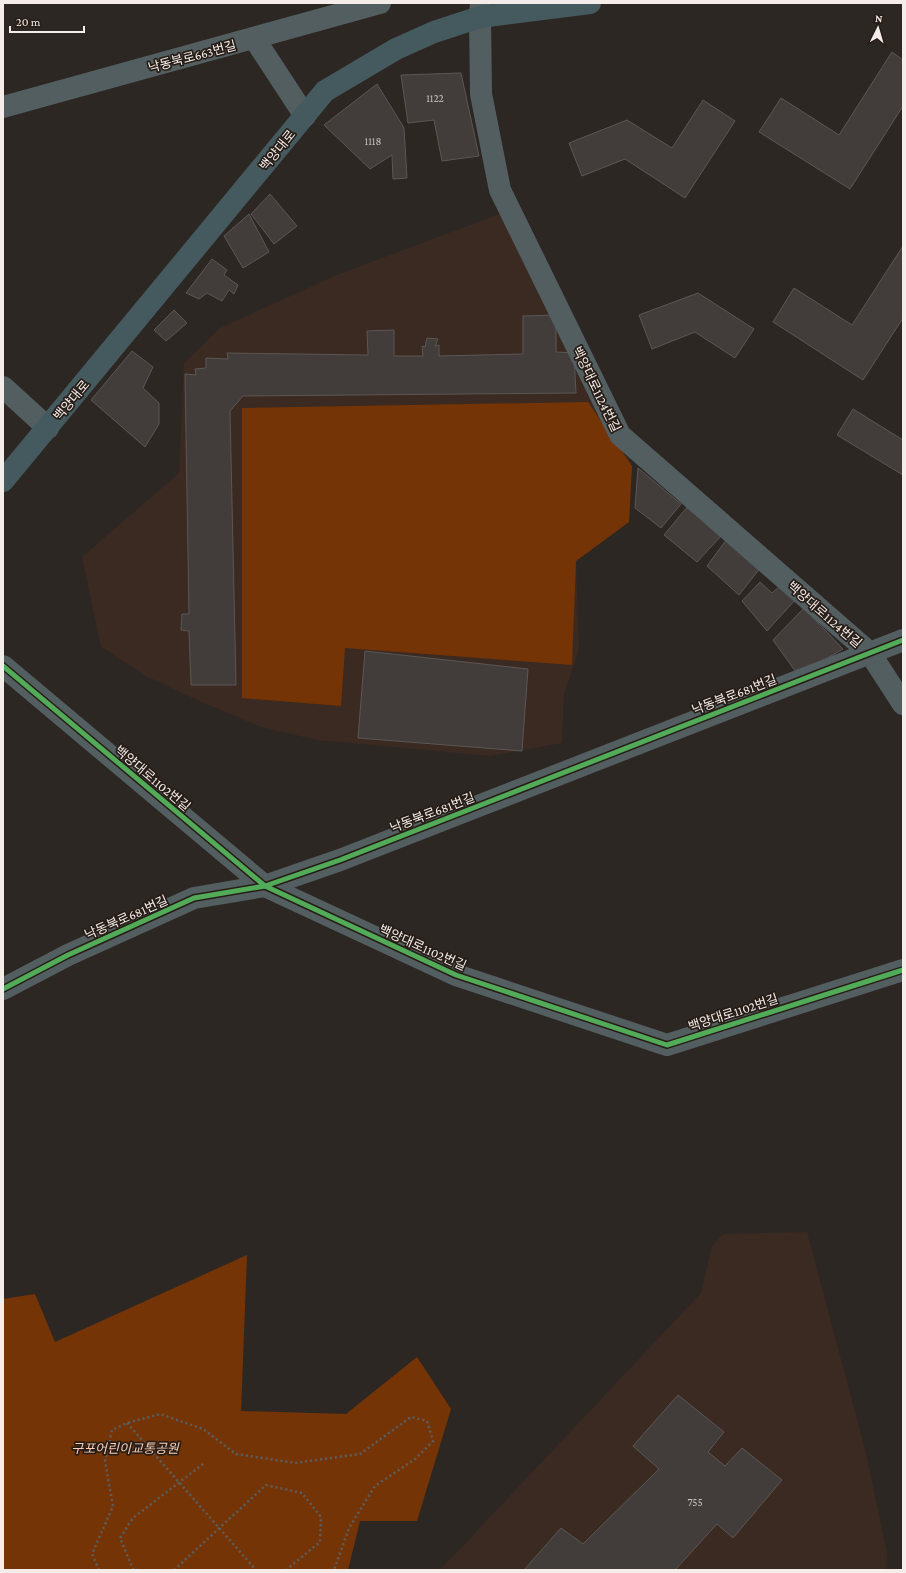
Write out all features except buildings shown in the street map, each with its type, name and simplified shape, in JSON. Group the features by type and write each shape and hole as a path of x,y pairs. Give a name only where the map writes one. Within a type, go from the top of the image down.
{"main road":[{"name":"백양대로","path":"3,481 325,91 396,49 481,10 590,3"}],"street":[{"name":"낙동북로663번길","path":"3,107 380,3"},
{"name":"백양대로1124번길","path":"481,10 481,94 500,190 620,435 870,653 903,704"},
{"path":"254,38 305,116"},
{"name":"백양대로","path":"3,387 48,428"},
{"name":"낙동북로681번길","path":"3,989 68,955 194,898 265,886 348,857 903,640"},
{"name":"백양대로1102번길","path":"3,666 265,886 456,975 667,1045 903,970"}],"path":[{"path":"99,1570 92,1554 113,1506 105,1461 112,1430 127,1423 160,1414 203,1428 236,1454 296,1463 360,1454 411,1417 427,1421 433,1441 415,1460 375,1486 349,1528 334,1570"},
{"path":"127,1423 256,1570"},
{"path":"139,1570 133,1569 120,1538 133,1518 203,1464"},
{"path":"174,1570 266,1485 302,1493 321,1517 320,1542 286,1570"}],"shaded area":[{"path":"510,210 542,287 632,466 629,522 576,561 579,649 564,694 562,743 490,756 317,740 261,727 197,700 148,677 101,647 82,557 179,473 184,363 220,328 339,274"},
{"path":"807,1232 866,1453 887,1553 886,1570 440,1570 701,1293 712,1246 723,1234"}],"green space":[{"path":"588,402 632,466 629,522 576,561 572,665 345,648 341,706 242,698 242,408"},
{"name":"구포어린이교통공원","path":"247,1255 241,1411 346,1414 417,1357 451,1409 417,1521 360,1521 348,1570 3,1570 3,1299 35,1294 55,1342"}],"cycle path":[{"path":"3,989 68,955 194,898 265,886 340,860 903,640"},
{"path":"3,666 265,886 456,975 667,1045 903,970"}]}
